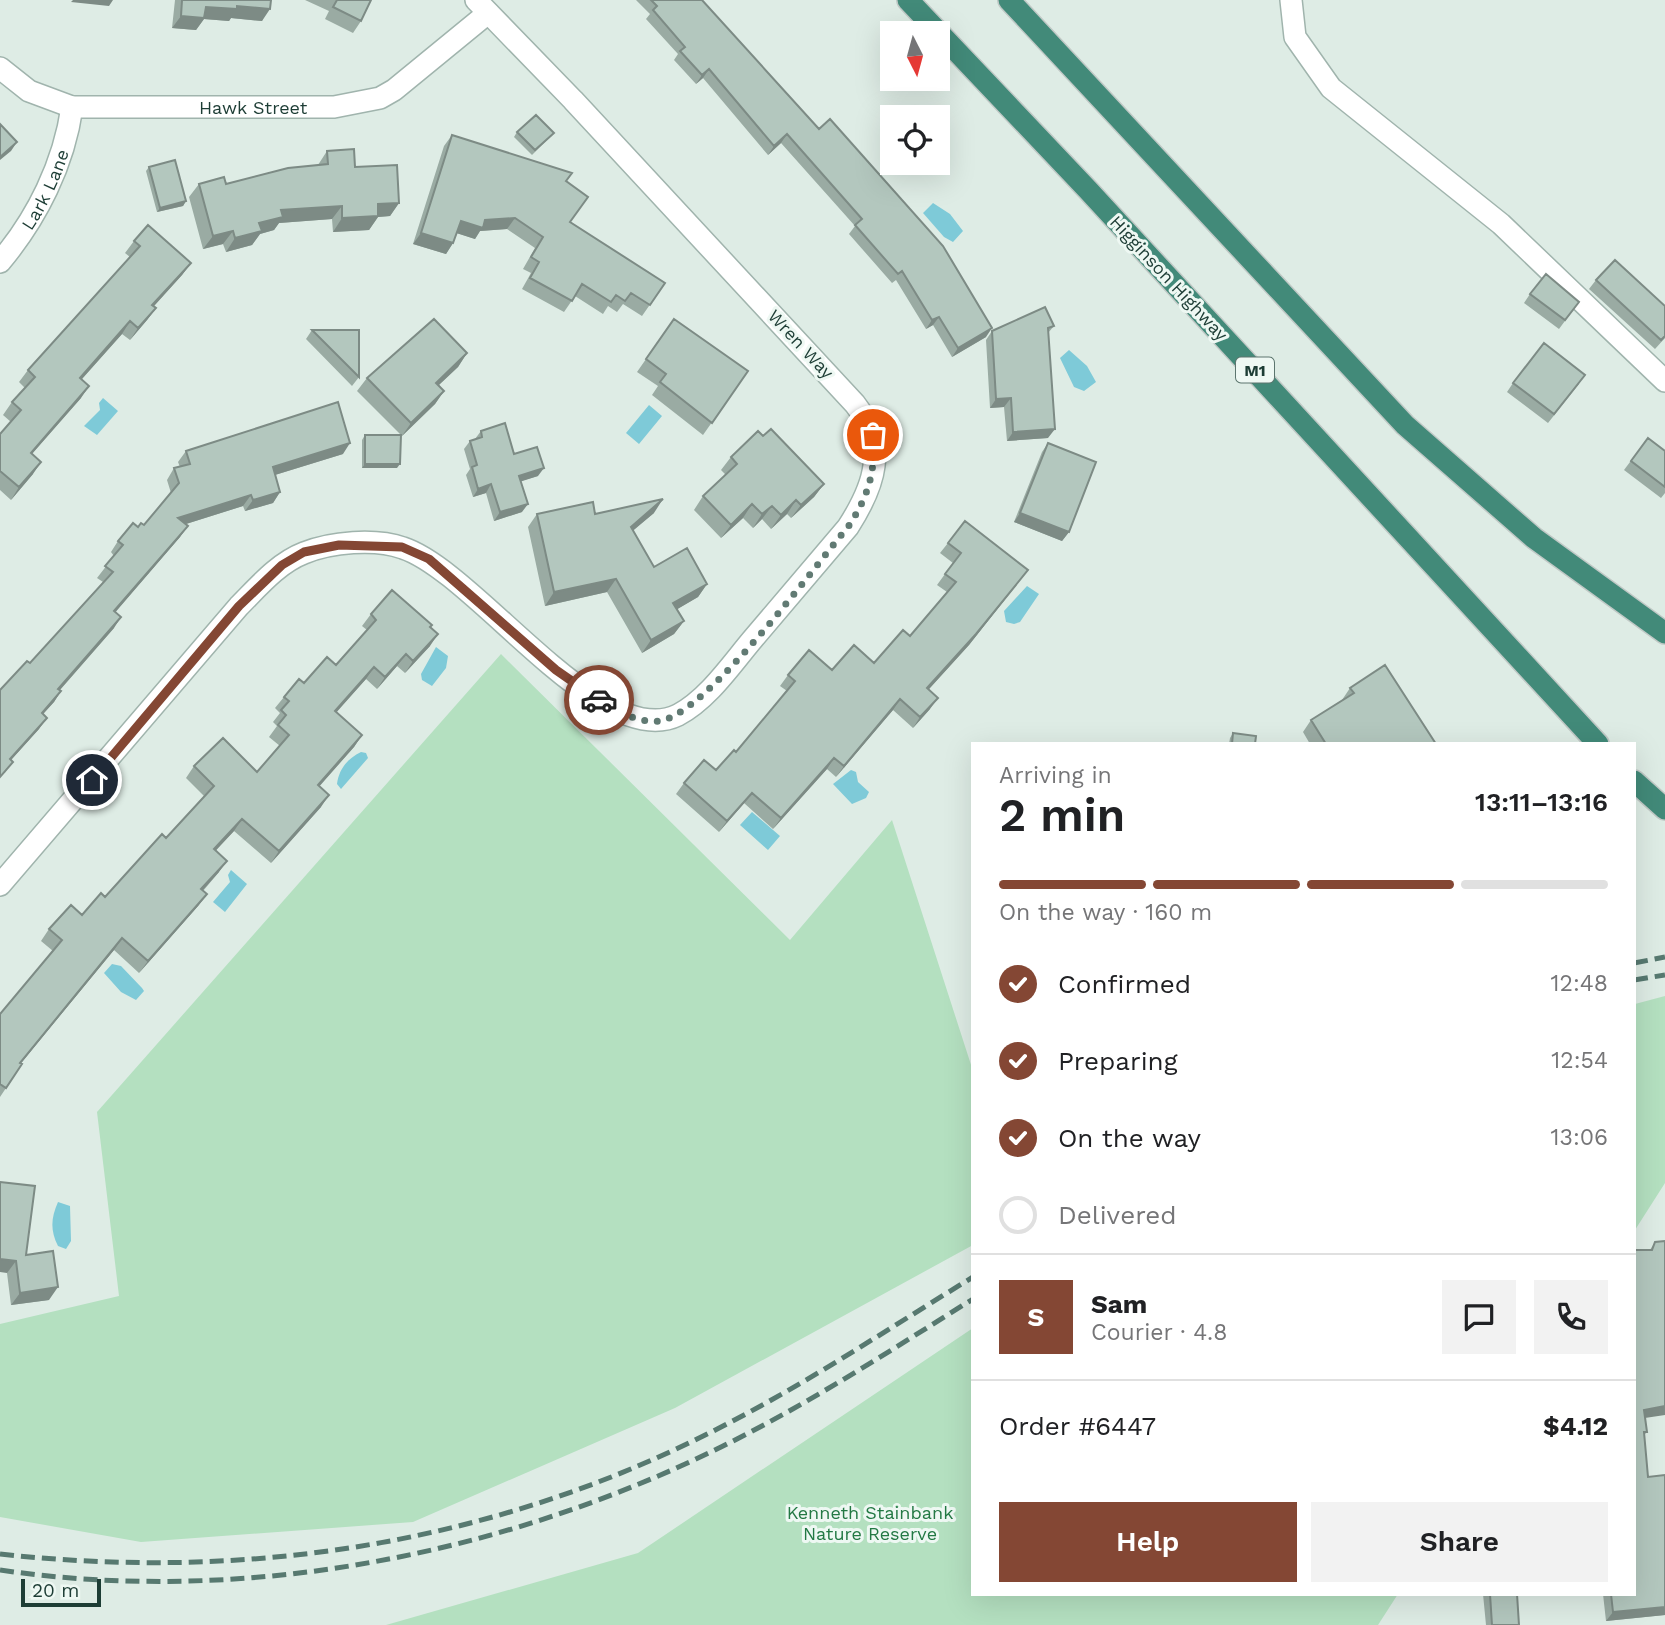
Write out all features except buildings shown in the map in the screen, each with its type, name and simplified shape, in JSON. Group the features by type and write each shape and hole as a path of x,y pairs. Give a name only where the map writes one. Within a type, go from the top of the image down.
{"highway":[{"name":"Higginson Highway","path":"908,0 1097,200 1596,742"},
{"path":"1009,0 1405,425 1534,538 1664,632"},
{"path":"1636,783 1665,809"}],"street":[{"path":"1291,0 1295,37 1331,88 1501,224 1665,381"},
{"name":"Hawk Street","path":"0,68 29,91 72,107 300,107 361,103 394,90 482,7"},
{"name":"Wren Way","path":"0,885 239,606 282,565 304,552 339,545 375,544 402,547 429,559 556,670 610,708 633,717 658,721 678,715 721,677 848,527 865,501 871,483 873,435 855,404 573,100 482,7"},
{"name":"Lark Lane","path":"0,262 30,219 51,181 67,136 72,107"}],"green space":[{"path":"501,654 790,940 892,820 971,1065 971,1246 675,1408 413,1522 141,1542 0,1517 0,1324 119,1296 97,1112"},
{"path":"1665,996 1665,1183 1636,1228 1636,1004"},
{"name":"Kenneth Stainbank Nature Reserve","path":"971,1329 971,1596 1397,1596 1378,1625 386,1625 638,1553"}],"water":[{"path":"933,203 950,214 963,231 953,242 944,237 923,213"},
{"path":"1069,350 1087,366 1096,382 1084,391 1074,387 1060,358"},
{"path":"103,398 118,411 97,435 84,426 100,410 99,403"},
{"path":"649,405 662,416 639,444 626,433"},
{"path":"1027,586 1039,594 1020,622 1006,622 1004,611"},
{"path":"436,647 448,656 446,668 432,686 422,680 421,674"},
{"path":"361,752 366,753 368,758 341,789 337,784 342,769"},
{"path":"851,770 856,772 858,782 869,792 866,798 852,804 833,784"},
{"path":"752,812 780,836 768,850 740,825"},
{"path":"231,870 247,884 225,912 213,902 230,882 228,875"},
{"path":"112,964 121,966 144,991 136,1000 121,992 104,973"},
{"path":"58,1202 70,1206 71,1241 66,1249 58,1246 53,1229"}],"railway":[{"path":"1636,963 1665,957"},
{"path":"1636,980 1665,975"},
{"path":"0,1554 94,1561 188,1562 280,1557 371,1544 461,1525 550,1499 637,1466 723,1426 818,1373 971,1278"},
{"path":"0,1570 92,1579 185,1581 278,1575 371,1562 462,1543 552,1516 639,1484 723,1446 819,1394 971,1300"}],"way so far":[{"path":"599,700 610,708 633,717 658,721 678,715 721,677 848,527 865,501 871,483 873,435"}],"route":[{"path":"92,780 239,606 282,565 304,552 339,545 375,544 402,547 429,559 452,576 556,670 599,700"}]}
